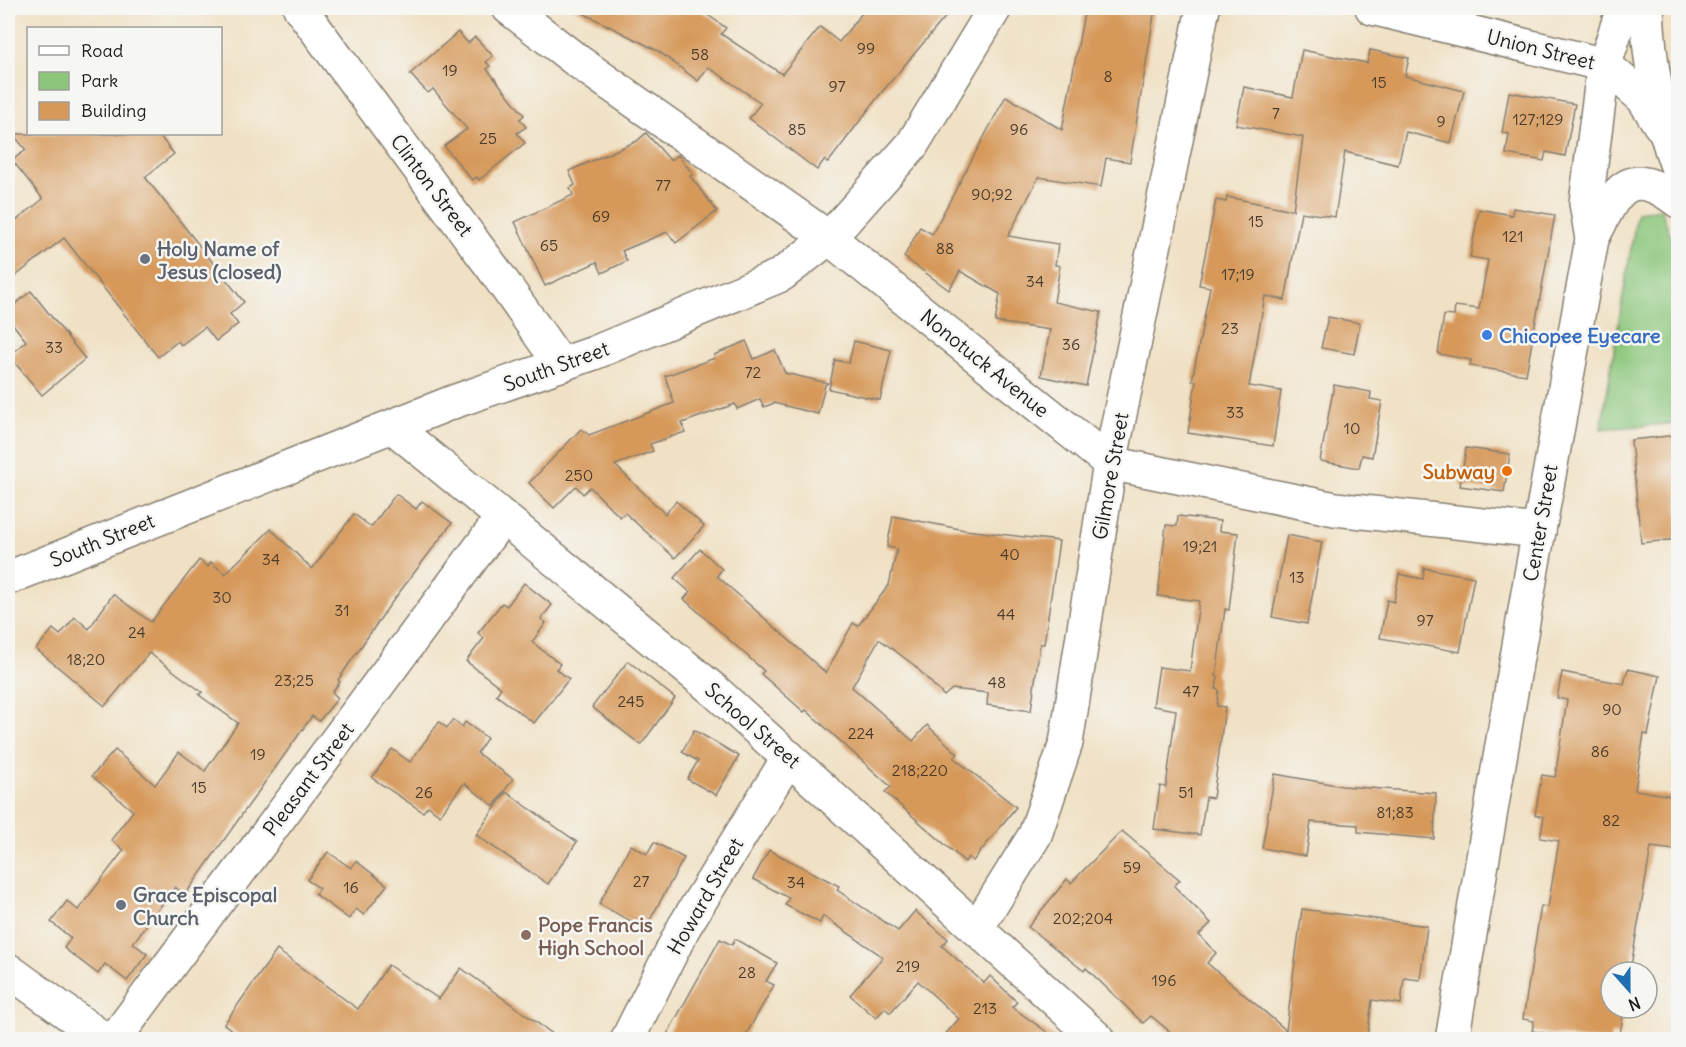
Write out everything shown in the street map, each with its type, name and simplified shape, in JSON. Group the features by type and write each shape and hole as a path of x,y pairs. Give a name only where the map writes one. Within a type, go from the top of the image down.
{"street":[{"name":"Clinton Street","path":"300,8 495,271 561,365"},
{"name":"Nonotuck Avenue","path":"509,8 576,60 829,238 1110,464 1335,509 1539,531"},
{"name":"South Street","path":"8,578 453,402 561,365 694,313 781,275 829,238 912,145 995,8"},
{"name":"Gilmore Street","path":"978,928 1035,836 1066,743 1110,464 1203,8"},
{"name":"Union Street","path":"1372,8 1605,65"},
{"name":"Center Street","path":"1452,1040 1539,531 1592,239 1586,203 1605,65 1623,8"},
{"path":"1647,8 1648,41 1665,134 1678,169"},
{"path":"1605,65 1643,98 1665,134"},
{"path":"1592,239 1610,202 1619,192 1631,185 1646,182 1658,186 1678,201"},
{"name":"School Street","path":"393,427 715,691 1099,1040"},
{"name":"Pleasant Street","path":"114,1040 502,518"},
{"name":"Howard Street","path":"627,1040 684,927 789,757"},
{"path":"8,970 105,1040"}],"green space":[{"path":"1661,209 1678,257 1678,423 1601,429 1637,212"}],"building":[{"path":"573,8 698,8 726,28 721,34 782,74 820,27 839,42 866,8 953,8 881,93 828,163 824,160 817,170 749,118 761,103 708,67 698,81 658,51"},
{"path":"1085,8 1155,8 1130,162 1106,158 1101,187 1039,177 1008,236 1058,244 1055,265 1060,266 1054,302 1101,312 1086,386 1041,376 1050,330 995,322 1000,294 960,271 949,290 904,257 920,227 932,234 1006,96 1062,130"},
{"path":"458,32 468,43 475,37 493,56 486,62 490,66 487,69 524,115 520,119 526,127 517,133 525,143 479,180 477,177 472,180 444,146 467,129 433,89 428,93 410,74"},
{"path":"1302,50 1367,63 1370,50 1409,58 1405,76 1464,91 1451,143 1406,132 1398,165 1345,152 1335,217 1301,212 1285,300 1265,296 1249,386 1281,391 1273,446 1188,433 1196,381 1192,381 1210,287 1199,285 1216,200 1226,202 1227,197 1293,210 1303,137 1236,125 1244,87 1293,97"},
{"path":"1509,92 1575,104 1565,156 1546,152 1544,161 1506,154 1509,134 1502,133"},
{"path":"646,133 670,160 678,155 693,174 690,176 717,211 676,243 667,232 622,251 627,261 602,273 597,262 545,286 515,222 573,195 570,188 575,185 569,171 637,141"},
{"name":"Holy Name of Jesus (closed)","path":"13,134 159,135 174,154 145,177 244,302 230,314 238,324 216,341 205,327 181,345 178,341 158,357 64,238 8,282 8,227 43,199 12,160 26,150"},
{"path":"1513,208 1555,215 1526,375 1470,366 1471,360 1438,354 1444,315 1454,316 1455,306 1479,309 1488,260 1470,257 1479,209 1512,215"},
{"path":"31,291 85,359 42,395 9,356 26,341 8,318 8,310"},
{"path":"1328,317 1360,323 1354,354 1321,348"},
{"path":"746,341 754,359 775,350 785,373 828,383 825,385 818,414 774,403 764,407 760,399 737,409 735,404 682,423 685,432 650,444 653,451 615,465 665,514 676,501 704,526 675,558 625,513 620,517 590,487 583,494 576,486 554,508 529,483 581,429 589,435 674,403 665,376 715,358 714,355"},
{"path":"854,341 891,350 880,400 829,389 835,360 849,363"},
{"path":"1334,385 1371,392 1370,399 1382,401 1372,457 1362,455 1359,468 1320,461"},
{"path":"1678,435 1678,539 1641,543 1631,440"},
{"path":"1466,448 1510,454 1504,492 1460,486"},
{"path":"396,494 416,509 422,501 452,523 389,606 338,680 340,682 332,692 338,698 319,721 312,716 185,895 175,887 133,943 147,954 127,981 105,964 98,974 64,948 71,938 51,922 67,901 78,910 124,850 111,840 133,811 92,776 115,750 155,785 179,752 205,771 238,723 199,695 202,692 149,653 105,706 36,649 53,629 60,635 75,617 89,629 113,594 151,622 199,560 208,567 211,562 225,574 271,529 312,569 354,514 371,527"},
{"path":"893,516 965,530 1059,541 1044,644 1040,644 1031,711 987,705 988,693 952,689 944,696 914,665 879,639 852,687 913,741 927,725 958,754 954,758 1016,807 973,861 968,857 965,862 885,792 891,787 806,710 804,712 761,674 764,671 684,599 690,592 674,578 700,549 722,569 717,576 826,673 853,623 858,626 889,585 897,549 887,547"},
{"path":"1178,516 1220,521 1219,531 1238,533 1229,610 1225,609 1216,676 1218,676 1216,689 1219,690 1217,706 1225,707 1213,798 1206,797 1200,835 1154,829 1160,786 1166,787 1176,710 1153,706 1159,667 1190,671 1199,601 1158,596 1166,525 1177,526"},
{"path":"1287,535 1322,542 1307,624 1272,617"},
{"path":"1424,568 1474,577 1460,652 1380,638 1387,600 1394,602 1399,574 1423,579"},
{"path":"524,583 552,605 541,619 546,623 532,642 560,664 556,669 569,679 534,723 496,695 501,688 466,661 484,638 478,633 502,603 507,606"},
{"path":"628,661 675,698 641,745 592,707"},
{"path":"1628,669 1660,676 1648,735 1644,734 1635,790 1678,797 1678,823 1674,850 1651,847 1632,960 1599,960 1599,1020 1622,1020 1620,1035 1611,1034 1610,1040 1585,1040 1532,1031 1534,1021 1523,1019 1541,906 1548,907 1559,841 1540,838 1544,817 1535,815 1542,775 1555,777 1567,700 1557,698 1562,672 1624,684"},
{"path":"453,720 462,727 465,722 487,738 477,753 513,779 494,806 464,783 440,815 428,806 423,812 372,778 392,749 410,762 439,722 447,728"},
{"path":"694,730 739,756 716,795 687,779 698,761 682,752"},
{"path":"1275,774 1342,786 1436,793 1434,839 1358,832 1358,825 1311,822 1306,856 1262,848"},
{"path":"506,792 577,842 548,884 476,835"},
{"path":"1122,831 1180,880 1174,886 1211,923 1199,935 1216,953 1207,963 1286,1030 1302,909 1427,926 1420,980 1404,978 1401,1004 1372,1000 1367,1040 1180,1040 1151,1016 1143,1023 1086,968 1084,971 1028,927 1067,879 1071,883"},
{"path":"654,842 684,858 645,929 599,904 631,845 647,854"},
{"path":"769,850 839,886 837,890 898,931 915,911 948,939 942,946 984,983 990,976 1017,1002 1012,1007 1058,1040 940,1040 959,1019 918,981 890,1013 885,1008 876,1018 850,995 883,957 823,916 820,923 785,905 789,898 753,879"},
{"path":"328,852 351,868 356,861 387,885 364,915 356,909 349,919 315,894 319,888 307,880"},
{"path":"720,939 732,945 735,939 777,963 766,981 774,985 743,1040 664,1040"},
{"path":"277,950 358,1009 388,965 439,999 461,968 561,1040 245,1040 224,1024"}],"place":[{"name":"Holy Name of Jesus (closed)","path":"145,259"},
{"name":"Chicopee Eyecare","path":"1487,335"},
{"name":"Subway","path":"1507,471"},
{"name":"Grace Episcopal Church","path":"121,905"},
{"name":"Pope Francis High School","path":"526,935"}]}
